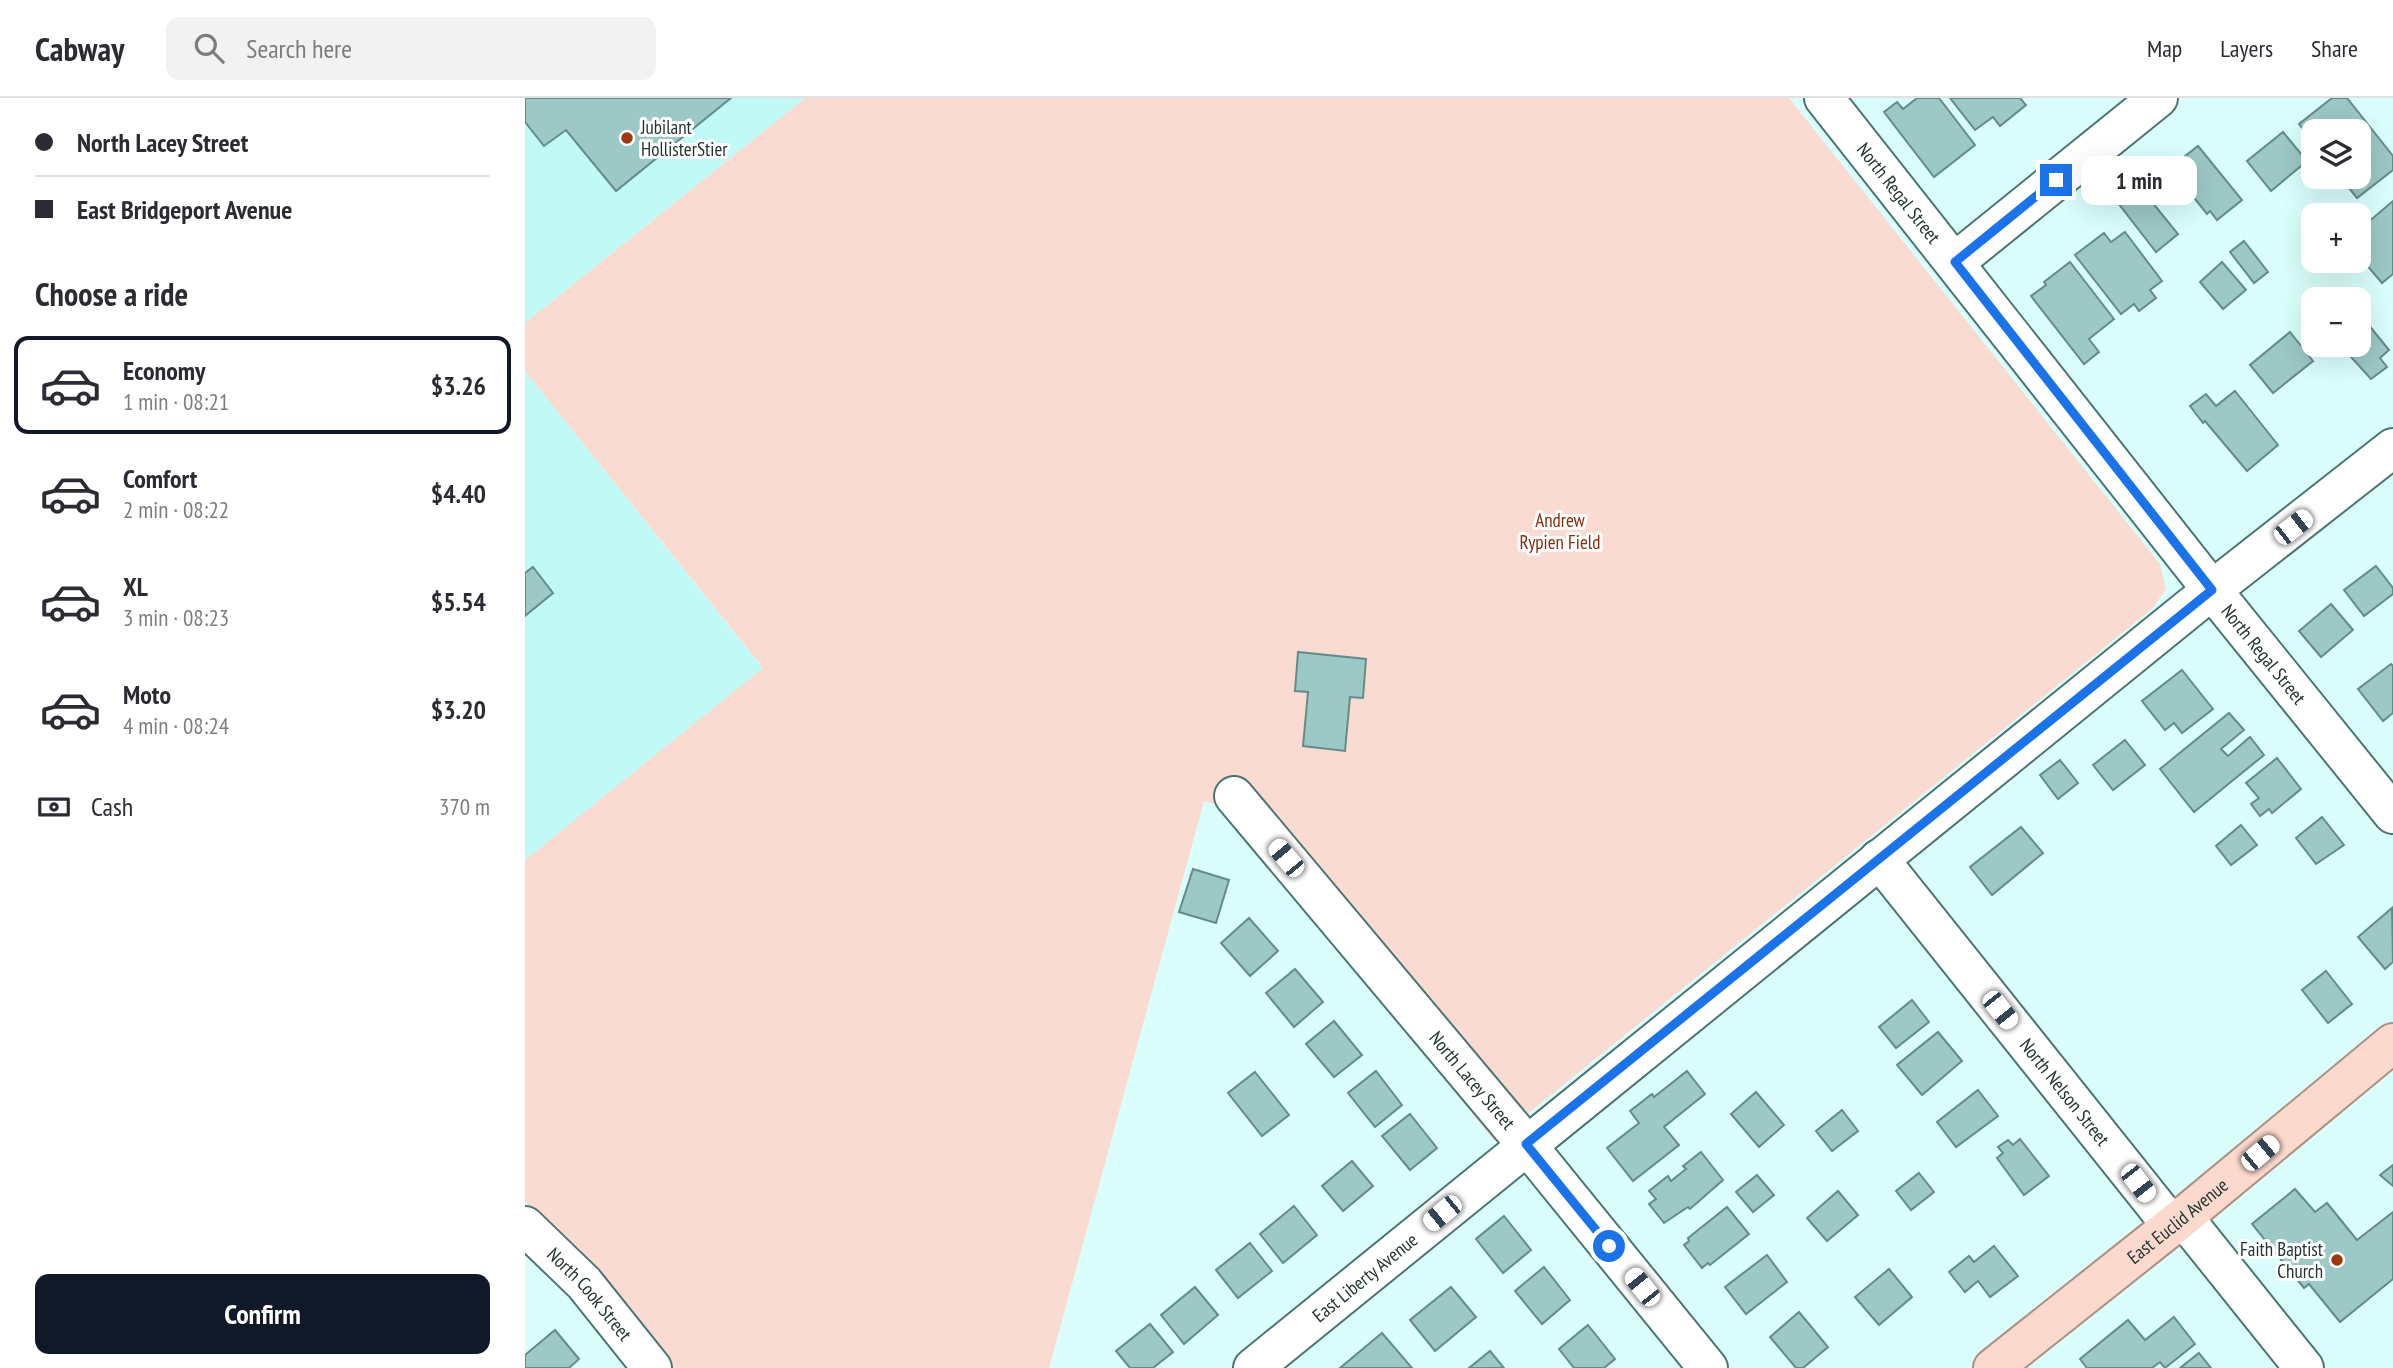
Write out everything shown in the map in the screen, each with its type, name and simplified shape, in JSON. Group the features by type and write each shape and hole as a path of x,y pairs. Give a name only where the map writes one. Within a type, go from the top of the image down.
{"main road":[{"name":"East Euclid Avenue","path":"1993,1368 2178,1222 2393,1043"}],"street":[{"name":"North Regal Street","path":"1824,98 2212,590 2393,814"},
{"path":"1955,262 2158,98"},
{"name":"East Liberty Avenue","path":"1252,1368 2212,590 2393,448"},
{"name":"North Lacey Street","path":"1234,796 1526,1144 1708,1368"},
{"name":"North Nelson Street","path":"1879,859 2178,1222 2304,1368"},
{"name":"North Cook Street","path":"525,1226 584,1283 652,1368"}],"shaded area":[{"path":"525,98 805,98 525,323"},
{"path":"525,371 763,669 525,860"}],"green space":[{"name":"Andrew Rypien Field","path":"805,98 1789,98 2160,564 2166,589 2152,609 1494,1141 1227,807 1204,801 1049,1368 671,1368 607,1288 525,1201 525,860 763,668 525,371 525,323"}],"building":[{"name":"Jubilant HollisterStier","path":"525,98 731,98 616,191 566,130 544,146 525,122"},
{"path":"1917,98 1939,98 1975,145 1934,177 1884,112 1897,102 1903,109"},
{"path":"1950,98 2020,98 2026,105 2000,126 1993,117 1975,130"},
{"path":"2332,98 2347,98 2364,119 2305,119"},
{"path":"2371,128 2393,156 2393,170 2371,187"},
{"path":"2283,132 2301,154 2301,166 2271,191 2247,161"},
{"path":"2198,146 2242,200 2217,220 2210,211 2207,214 2170,168"},
{"path":"2139,186 2178,234 2156,252 2118,203"},
{"path":"2350,189 2369,189 2357,198"},
{"path":"2393,201 2393,274 2382,283 2371,270 2371,220"},
{"path":"2125,232 2162,281 2150,290 2156,298 2139,311 2134,304 2121,314 2075,255 2104,233 2111,242"},
{"path":"2244,241 2268,272 2254,283 2230,252"},
{"path":"2070,262 2114,319 2089,339 2099,352 2084,364 2031,296"},
{"path":"2222,262 2246,290 2223,309 2200,282"},
{"path":"2371,328 2389,350 2380,358 2387,367 2371,379 2351,357 2371,357"},
{"path":"2290,332 2301,346 2301,357 2310,357 2313,361 2273,393 2250,365"},
{"path":"2235,391 2278,445 2247,471 2190,406 2206,394 2216,406"},
{"path":"2376,566 2393,588 2393,594 2364,616 2344,590"},
{"path":"533,567 553,593 525,616 525,573"},
{"path":"2331,604 2353,630 2321,657 2299,631"},
{"path":"1298,652 1366,659 1363,698 1350,697 1345,751 1303,746 1308,692 1295,691"},
{"path":"2391,664 2393,713 2383,721 2358,689"},
{"path":"2182,670 2213,709 2182,733 2174,723 2165,730 2142,701"},
{"path":"2229,713 2244,730 2221,749 2228,756 2250,737 2264,755 2194,812 2160,769"},
{"path":"2125,740 2145,765 2113,790 2093,765"},
{"path":"2277,758 2301,789 2272,813 2269,809 2260,816 2251,804 2259,798 2246,783"},
{"path":"2060,760 2078,783 2058,799 2040,775"},
{"path":"2322,817 2344,845 2316,864 2296,838"},
{"path":"2241,825 2257,845 2231,865 2216,846"},
{"path":"2021,827 2043,853 1992,895 1970,867"},
{"path":"1193,869 1229,880 1216,923 1179,912"},
{"path":"2392,908 2393,962 2385,969 2358,937"},
{"path":"1249,918 1278,951 1250,976 1221,943"},
{"path":"1295,969 1323,1002 1294,1027 1266,993"},
{"path":"2326,971 2352,1004 2328,1023 2302,990"},
{"path":"1912,1000 1929,1022 1896,1048 1879,1027"},
{"path":"1334,1021 1362,1055 1334,1077 1306,1044"},
{"path":"1938,1032 1962,1061 1922,1095 1897,1065"},
{"path":"1376,1071 1402,1105 1375,1127 1348,1093"},
{"path":"1687,1071 1705,1094 1664,1127 1679,1145 1633,1181 1607,1148 1639,1123 1630,1111 1652,1094 1654,1097"},
{"path":"1255,1072 1289,1115 1262,1136 1228,1093"},
{"path":"1978,1090 1998,1116 1956,1147 1937,1122"},
{"path":"1756,1092 1784,1125 1759,1147 1731,1114"},
{"path":"1842,1110 1858,1131 1832,1151 1816,1131"},
{"path":"1410,1114 1437,1148 1410,1170 1382,1136"},
{"path":"2020,1139 2049,1176 2024,1195 1997,1158 2003,1153 1998,1147 2008,1140 2013,1145"},
{"path":"1701,1152 1723,1180 1690,1209 1688,1207 1664,1223 1649,1204 1656,1199 1649,1191 1668,1176 1671,1181 1686,1169 1683,1166"},
{"path":"1352,1161 1373,1186 1343,1211 1322,1186"},
{"path":"2393,1165 2393,1186 2380,1175"},
{"path":"1919,1173 1934,1192 1911,1210 1896,1191"},
{"path":"1757,1175 1774,1195 1753,1212 1736,1192"},
{"name":"Faith Baptist Church","path":"2295,1189 2315,1212 2327,1203 2357,1240 2393,1212 2393,1279 2340,1322 2309,1284 2304,1288 2252,1224"},
{"path":"1838,1191 1858,1215 1827,1241 1807,1218"},
{"path":"1294,1206 1317,1235 1283,1263 1260,1234"},
{"path":"1727,1207 1749,1234 1710,1265 1708,1263 1702,1268 1684,1245 1689,1241 1688,1238"},
{"path":"1504,1216 1531,1250 1503,1273 1476,1239"},
{"path":"1250,1243 1272,1271 1238,1298 1216,1270"},
{"path":"1994,1246 2018,1276 1990,1297 1978,1281 1965,1292 1949,1272 1969,1256 1974,1262"},
{"path":"1767,1255 1787,1282 1746,1314 1725,1287"},
{"path":"1544,1267 1570,1300 1542,1324 1515,1291"},
{"path":"1889,1269 1912,1297 1879,1325 1855,1297"},
{"path":"1195,1287 1218,1315 1184,1344 1161,1315"},
{"path":"1451,1287 1476,1317 1435,1351 1410,1320"},
{"path":"1799,1312 1828,1347 1803,1368 1796,1368 1770,1337"},
{"path":"2174,1317 2195,1344 2165,1368 2160,1362 2152,1368 2087,1368 2080,1359 2128,1320 2145,1340"},
{"path":"1150,1324 1173,1352 1153,1368 1130,1368 1116,1351"},
{"path":"1588,1325 1615,1359 1604,1368 1574,1368 1559,1349"},
{"path":"555,1330 579,1359 569,1368 525,1368 525,1355"},
{"path":"1382,1333 1412,1368 1340,1368"},
{"path":"1490,1351 1504,1368 1469,1368"},
{"path":"2199,1353 2211,1368 2180,1368"}],"place":[{"name":"Jubilant HollisterStier","path":"627,138"},
{"name":"Faith Baptist Church","path":"2337,1260"}],"route":[{"path":"1609,1246 1526,1144 2212,590 1955,262 2056,180"}]}
